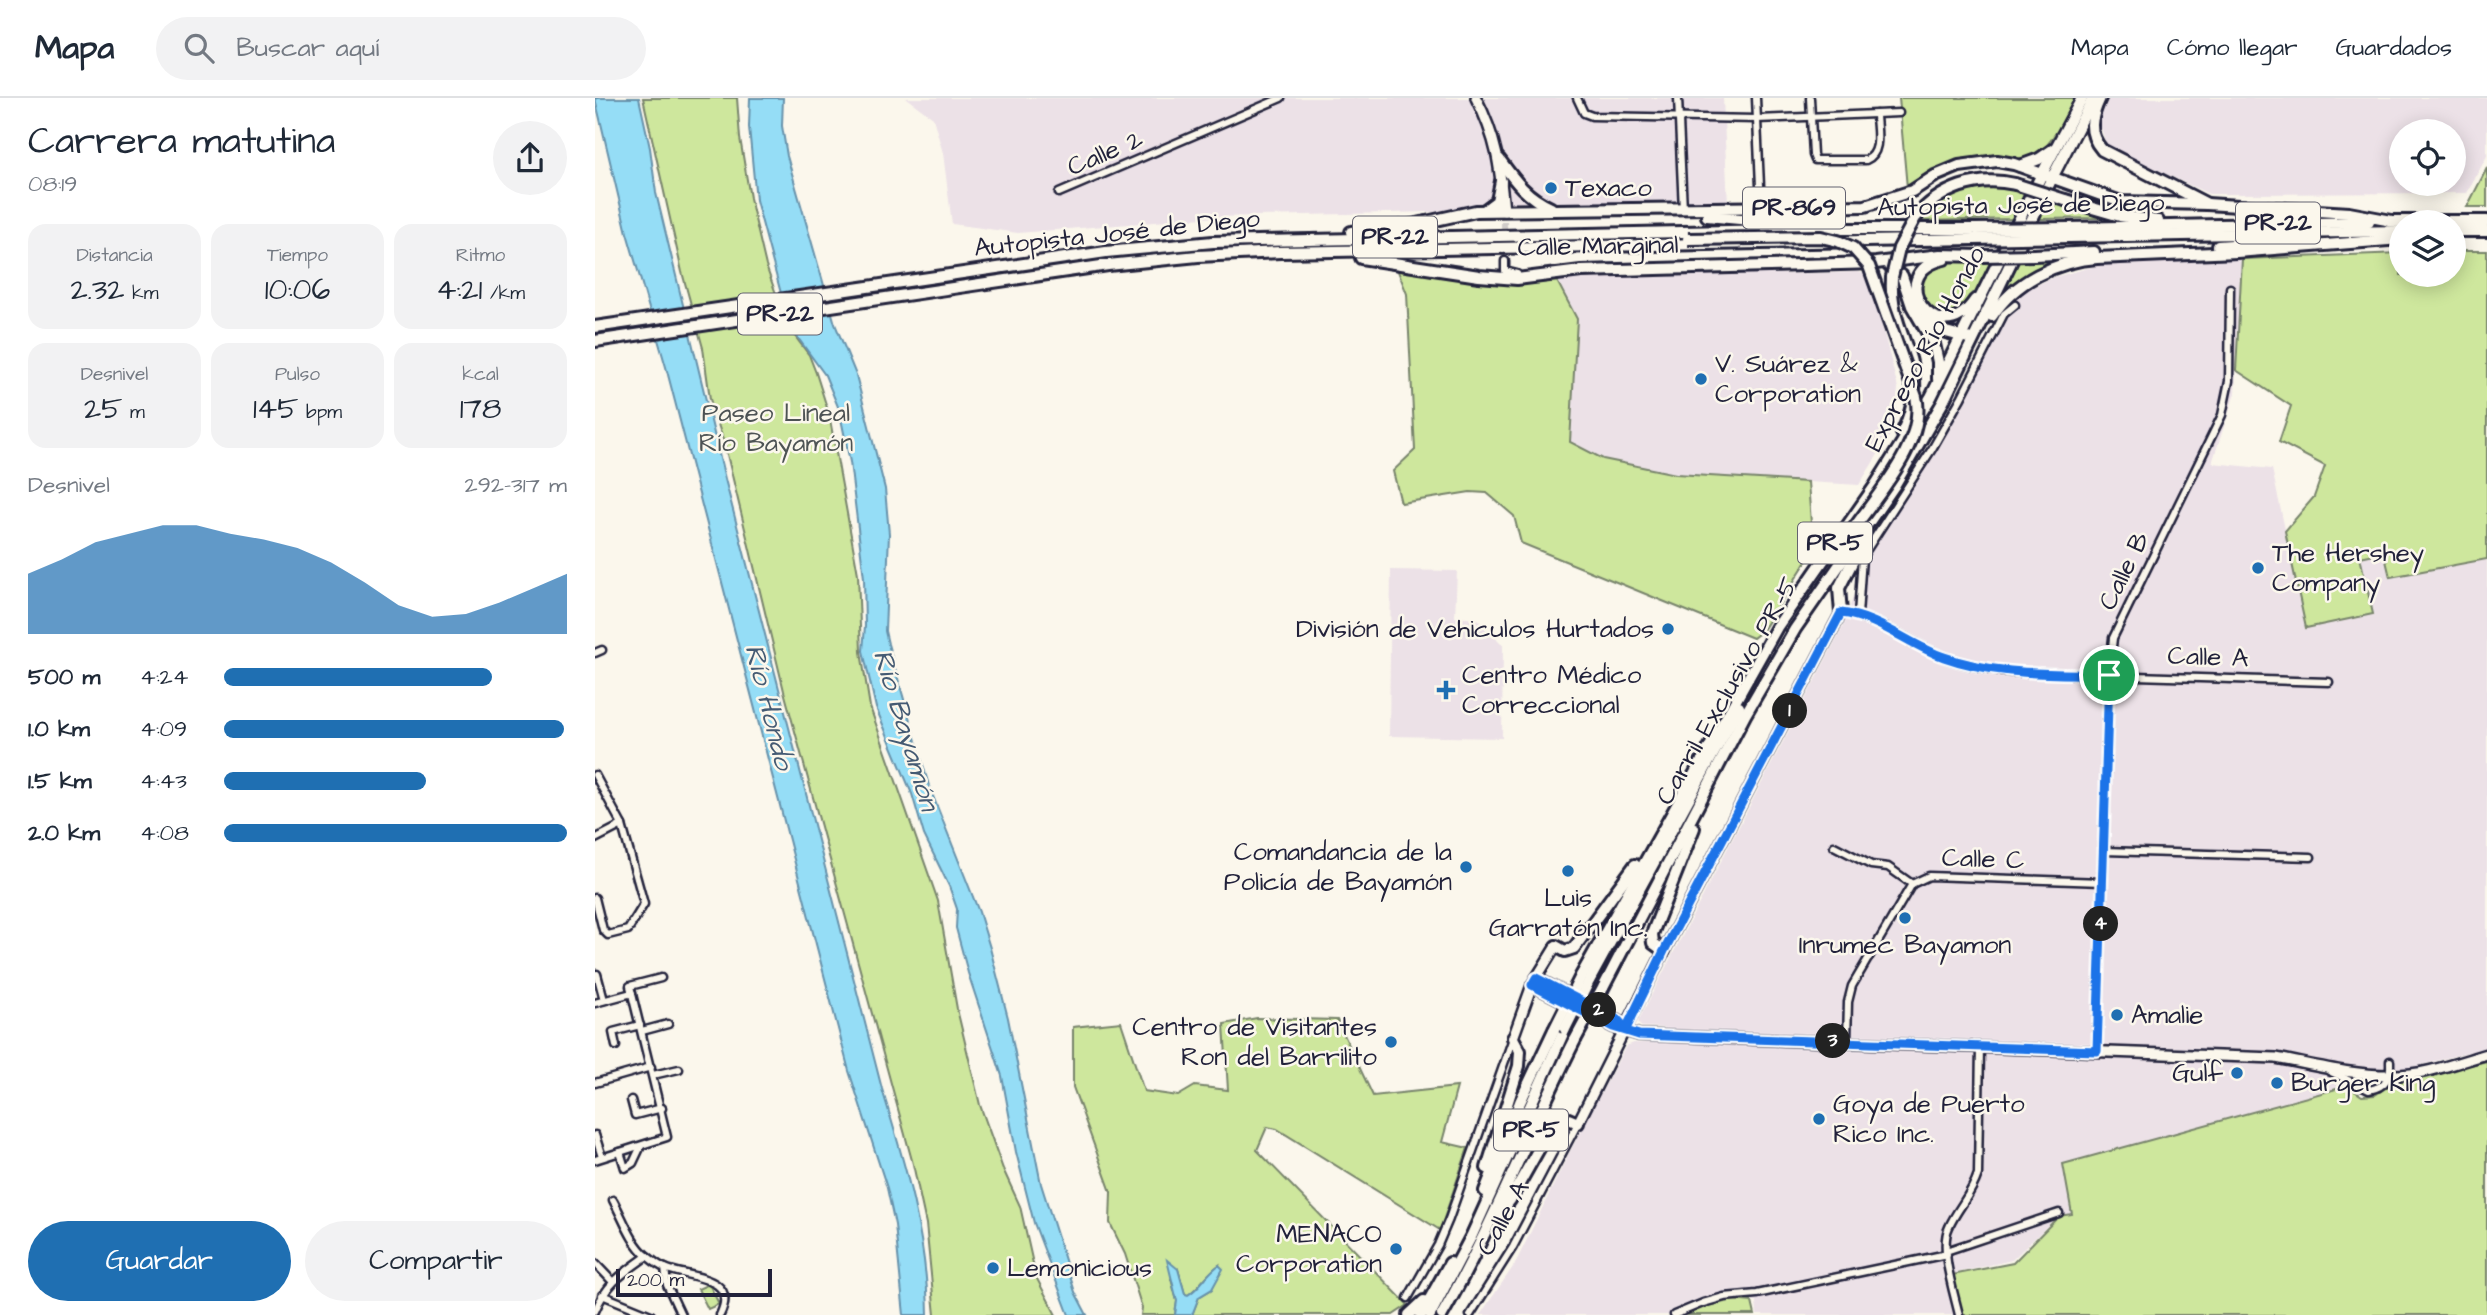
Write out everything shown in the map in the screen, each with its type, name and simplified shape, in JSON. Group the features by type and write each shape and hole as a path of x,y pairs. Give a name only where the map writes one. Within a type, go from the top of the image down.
{"highway":[{"path":"2101,98 2092,116 2091,126 2093,136 2102,150 2207,204"},
{"path":"2020,166 2039,159 2055,148"},
{"path":"1499,159 1515,181 1534,200 1557,211"},
{"name":"PR-869","path":"1557,211 1865,206 1912,191 1935,176 1959,166 1997,161 2047,176"},
{"path":"2047,176 2121,202 2207,204 2349,213 2389,220"},
{"name":"Expreso Río Hondo","path":"1421,1315 1479,1206 1520,1102 1651,848 1777,626 1896,454 1962,338 1987,285 2047,176"},
{"name":"Expreso Río Hondo","path":"1442,1315 1491,1223 1541,1108 1575,1040 1745,715 1795,629 1894,486 1943,402 1975,338 2047,176"},
{"path":"1279,239 1408,226 1483,211 1497,201 1501,181"},
{"path":"1896,454 1912,411 1915,386 1912,362 1894,307 1892,277 1899,248 1915,218 1937,197 1961,186 1987,181 2015,184 2120,216 2185,225"},
{"path":"1483,211 1504,216 1557,211"},
{"path":"1600,211 1762,220 1829,229"},
{"name":"Autopista José de Diego","path":"2069,233 2185,225 2389,221"},
{"name":"Autopista José de Diego","path":"2466,221 2487,221"},
{"name":"Autopista José de Diego","path":"595,327 1156,246 1279,239 1829,229 1975,234"},
{"name":"Autopista José de Diego","path":"595,341 1156,260 1280,252 1975,234 2389,231"},
{"path":"2466,231 2487,231"},
{"path":"1987,285 1967,310 1952,319 1929,315 1920,306 1916,295 1917,278 1930,264 1944,259 2314,240 2348,232"},
{"path":"1511,236 1559,241"},
{"name":"Carril Exclusivo PR-5","path":"1559,241 1831,238 1853,248 1869,266 1919,412 1916,430 1907,448 1781,633 1585,979"},
{"path":"1919,317 1962,338 1975,338 2011,294 2036,276 2072,262 2097,258 2268,250 2389,240"},
{"path":"1513,248 1559,241"},
{"name":"Calle Marginal","path":"1280,252 1393,259 1490,273 1505,270 1523,278 1581,271 1876,263 1940,255 1982,256"},
{"path":"1876,263 1894,269 1902,276 1912,306 1937,352 1937,384"},
{"path":"1841,613 1840,583 1894,486"},
{"path":"1664,951 1653,943 1652,934 1694,829 1698,809"},
{"path":"1556,946 1565,951 1574,948 1641,856 1651,848"},
{"path":"1430,1315 1484,1210 1559,1029"},
{"path":"1479,1206 1486,1170 1519,1066 1520,1051 1513,1038"},
{"path":"1491,1223 1510,1200 1555,1120 1564,1117 1578,1123"},
{"path":"1409,1315 1434,1292"}],"main road":[{"name":"PR-5","path":"2047,176 2055,148 2082,98"},
{"name":"PR-5","path":"2047,176 2093,98"}],"street":[{"name":"Calle 2","path":"1059,194 1281,98"},
{"path":"1476,98 1489,123 1499,159 1504,216"},
{"path":"1577,98 1584,113 1592,117 1757,119 1899,113"},
{"path":"1678,98 1683,210"},
{"path":"1756,98 1761,209"},
{"path":"1810,98 1815,160 1865,160 1873,157 1877,150 1876,114"},
{"name":"Calle B","path":"2097,1051 2109,675 2113,638 2222,415 2229,381 2230,288"},
{"path":"1858,615 1863,558 1944,429 2004,314 2015,305"},
{"name":"Calle A","path":"1470,1315 1513,1247 1841,613 1858,615 1941,656 1975,667 2010,672 2329,682"},
{"path":"595,653 602,650"},
{"path":"595,775 597,785 622,825 644,904 628,930 608,935 603,930 595,898"},
{"path":"595,839 622,825"},
{"path":"1834,846 1871,865 1888,867 1912,884"},
{"path":"2104,850 2311,857"},
{"name":"Calle C","path":"1847,1041 1848,1002 1852,986 1912,884 1929,876 2102,882"},
{"path":"1408,1298 1442,1236 1534,982 1556,946"},
{"path":"597,974 604,1000"},
{"path":"595,1135 599,1159 667,1137 630,986 661,978"},
{"path":"1534,982 1613,1027 1639,1035 2276,1058 2324,1069 2391,1075 2423,1072 2487,1055"},
{"path":"595,1003 632,993"},
{"path":"616,1046 613,1032 668,1024"},
{"path":"1959,1315 1946,1252 1947,1231 1972,1192 1978,1174 1980,1046"},
{"path":"2324,1069 2369,1090 2383,1085 2391,1075 2390,1061"},
{"path":"595,1083 651,1067"},
{"path":"653,1075 680,1069"},
{"path":"631,1100 635,1115 662,1108"},
{"path":"620,1152 625,1168 633,1163 641,1146"},
{"path":"613,1200 635,1242 646,1256 664,1268 710,1279 718,1285 724,1302 720,1315"},
{"path":"1674,1315 1724,1297 1757,1294 1946,1252 2059,1213"},
{"path":"595,1311 612,1281 646,1256"},
{"path":"595,1263 612,1281"},
{"path":"664,1268 667,1285 681,1315"},
{"path":"602,1295 651,1315"}],"shaded area":[{"path":"906,98 1723,98 1728,205 1216,217 1018,233 952,224 943,153 933,118"},
{"path":"2105,98 2487,98 2487,156 2467,193 2466,119 2389,119 2389,193 2209,194 2107,147 2097,115"},
{"path":"2242,259 2235,393 2212,463 2272,469 2306,627 2360,557 2384,552 2390,577 2487,559 2487,1047 2063,1164 2072,1214 2058,1216 2012,1260 1948,1275 1957,1315 1757,1315 1756,1301 1733,1299 1703,1306 1681,1315 1480,1315 1515,1264 1568,1155 1626,1046 1634,1043 1663,1042 1664,1028 1641,1027 1638,1021 1843,626 1867,556 1937,448 2018,294 2054,277 2103,264"},
{"path":"1714,272 1858,272 1869,275 1898,388 1895,427 1859,485 1676,474 1603,459 1570,442 1577,319 1557,281 1575,277"},
{"name":"Centro Médico Correccional","path":"1391,570 1457,571 1455,617 1477,619 1503,645 1502,738 1389,736"}],"green space":[{"name":"Paseo Lineal Río Bayamón","path":"643,98 737,98 740,138 750,198 766,266 788,327 809,355 829,414 858,574 861,652 870,707 938,901 957,1009 980,1105 1003,1169 1020,1206 1036,1277 1056,1315 935,1315 926,1224 913,1164 784,691 725,446 710,399 703,348 682,272"},
{"path":"1899,98 2076,98 2050,141 2033,156 2017,159 1984,156 1957,161 1907,188"},
{"path":"2487,168 2487,207 2467,207"},
{"path":"1988,184 2029,193 2015,219 1919,221 1942,200"},
{"path":"2048,199 2111,218 2039,219"},
{"path":"2466,251 2487,251 2487,559 2390,577 2384,552 2360,557 2373,614 2306,628 2285,531 2314,497 2325,466 2279,442 2291,406 2236,370 2242,259 2389,253 2389,287 2466,287"},
{"path":"2067,259 1997,299 2016,262"},
{"path":"1994,262 1969,301 1952,315 1942,317 1932,312 1921,299 1920,286 1924,275 1943,264"},
{"path":"1396,266 1514,285 1557,281 1577,319 1570,442 1603,459 1676,474 1808,482 1813,551 1763,630 1753,638 1521,543 1514,516 1487,493 1470,492 1401,503 1393,471 1415,450 1407,294"},
{"path":"1257,1018 1337,1020 1373,1096 1457,1087 1442,1142 1468,1148 1440,1230 1277,1129 1267,1127 1257,1150 1408,1305 1393,1315 1192,1315 1199,1297 1212,1289 1219,1265 1188,1295 1185,1294 1178,1269 1171,1279 1177,1301 1175,1315 1141,1315 1142,1308 1125,1254 1110,1223 1111,1192 1073,1087 1073,1027 1121,1022 1144,1091 1178,1096 1195,1086 1228,1090 1224,1024"},
{"path":"2487,1061 2487,1315 1961,1315 1952,1275 2013,1263 2059,1216 2072,1214 2063,1164 2347,1086 2362,1096 2375,1095 2393,1083"},
{"path":"709,1284 719,1304 708,1309 698,1289"},
{"path":"1733,1300 1752,1302 1755,1315 1684,1315 1703,1307"}],"water":[{"name":"Río Hondo","path":"595,98 639,98 656,193 725,479 913,1201 924,1257 928,1315 904,1315 895,1225 887,1188 849,1071 666,367 627,233"},
{"name":"Río Bayamón","path":"750,98 783,98 782,126 787,156 835,324 856,375 885,489 889,534 885,631 888,644 929,786 979,912 990,948 1008,1018 1041,1184 1075,1292 1087,1315 1069,1315 1034,1223 1016,1152 1002,1076 956,928 957,909 924,835 912,794 876,708 863,651 864,578 850,462 839,409 825,375 790,327 756,200 749,127"},
{"path":"1167,1260 1178,1269 1185,1294 1188,1295 1219,1265 1223,1269 1212,1289 1199,1297 1192,1315 1175,1315 1177,1301"}],"tunnel":[{"path":"1504,222 1505,261"}],"place":[{"name":"Texaco","path":"1551,188"},
{"name":"V. Suárez & Corporation","path":"1701,379"},
{"name":"The Hershey Company","path":"2258,568"},
{"name":"División de Vehiculos Hurtados","path":"1668,629"},
{"name":"Centro Médico Correccional","path":"1446,690"},
{"name":"Comandancia de la Policía de Bayamón","path":"1466,867"},
{"name":"Luis Garratón Inc.","path":"1568,871"},
{"name":"Inrumec Bayamon","path":"1905,918"},
{"name":"Amalie","path":"2117,1015"},
{"name":"Centro de Visitantes Ron del Barrilito","path":"1391,1042"},
{"name":"Gulf","path":"2237,1073"},
{"name":"Burger King","path":"2277,1083"},
{"name":"Goya de Puerto Rico Inc.","path":"1819,1119"},
{"name":"MENACO Corporation","path":"1396,1249"},
{"name":"Lemonicious","path":"993,1268"}],"route":[{"path":"1841,613 1858,615 1941,656 1975,667 2010,672 2109,675 2097,1051 1639,1035 1613,1027 1532,985 1536,978 1618,1020 1626,1029 1841,613"}]}
